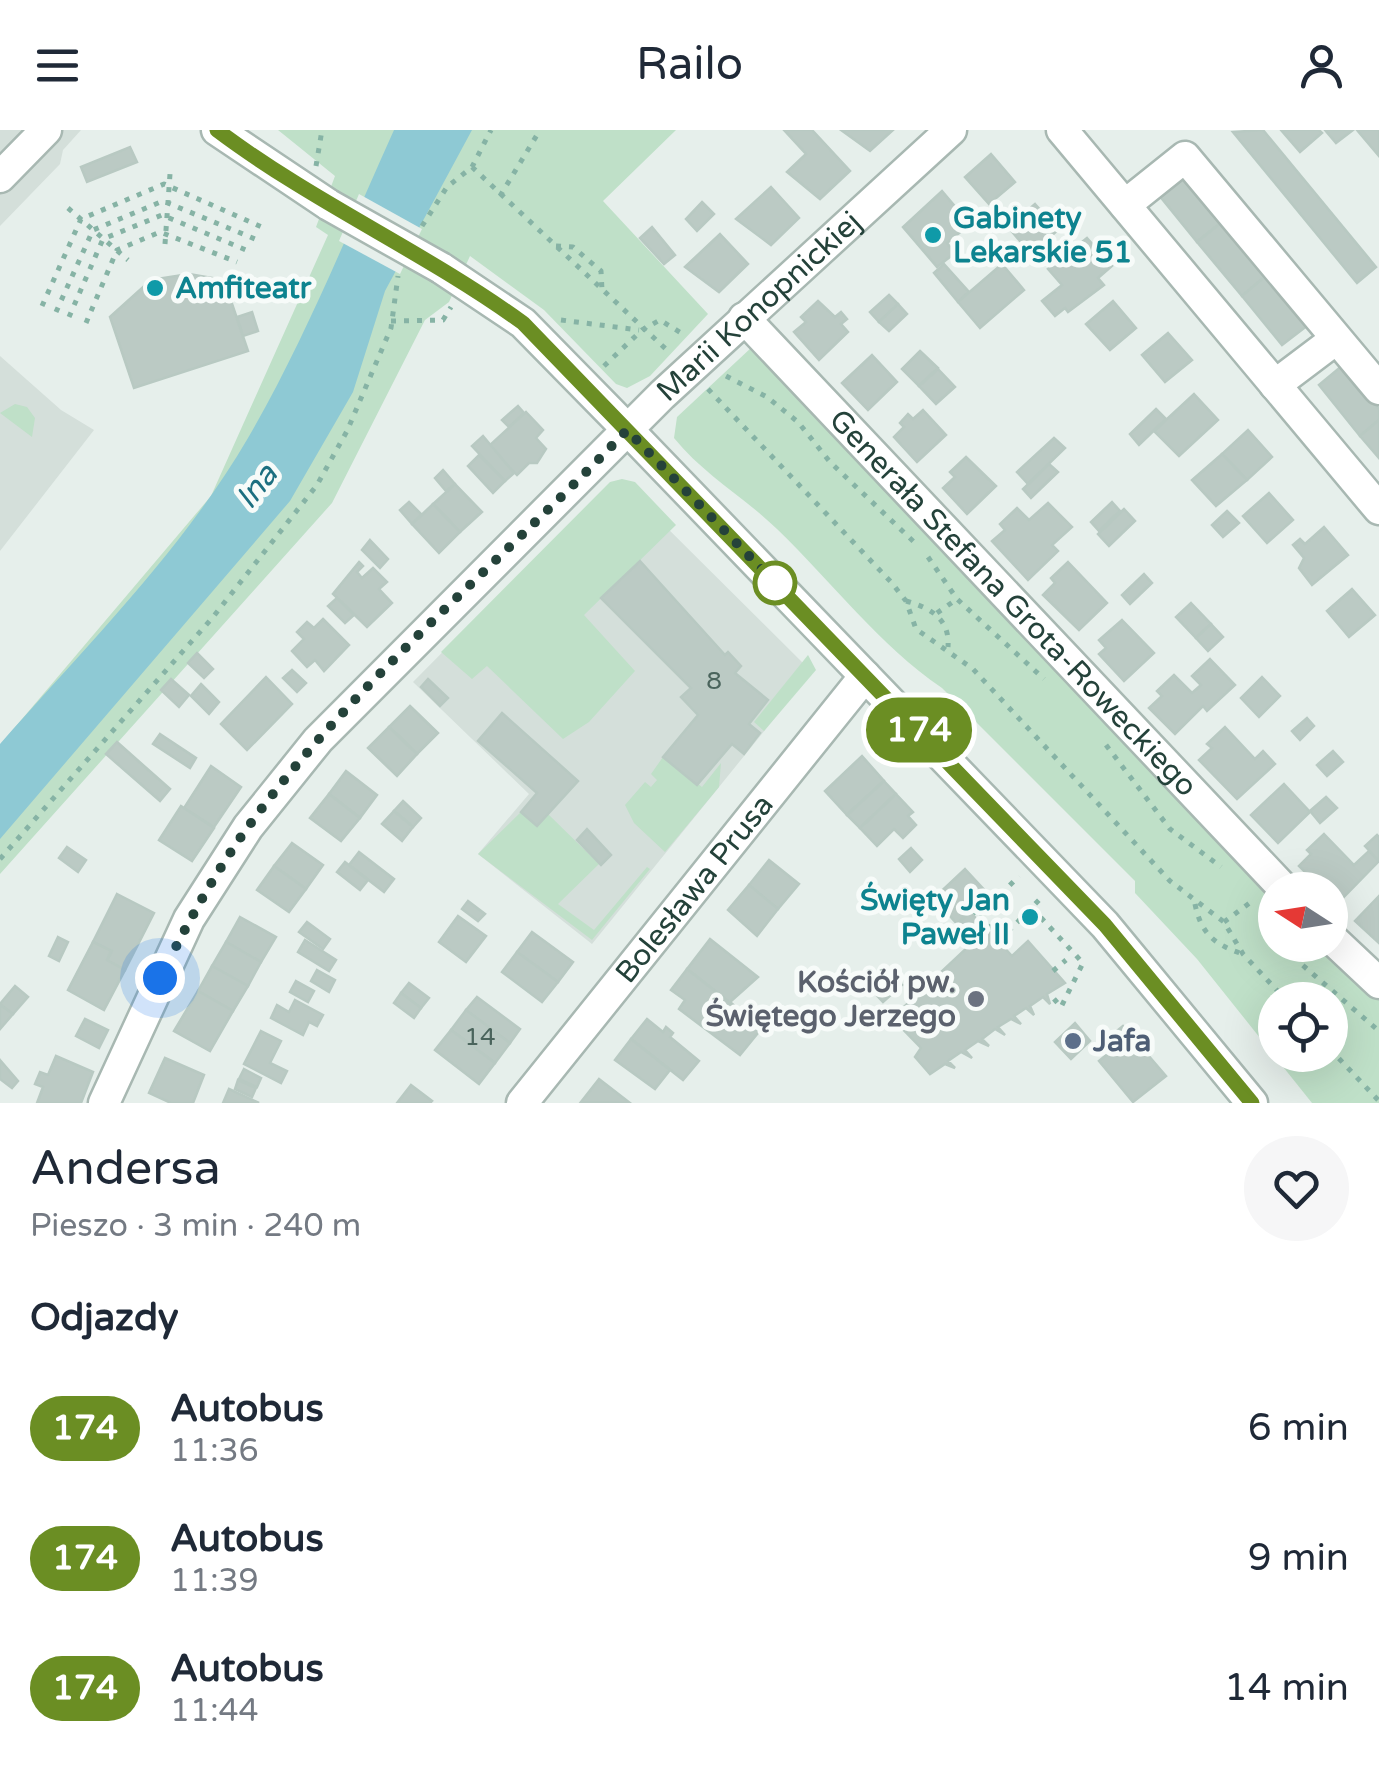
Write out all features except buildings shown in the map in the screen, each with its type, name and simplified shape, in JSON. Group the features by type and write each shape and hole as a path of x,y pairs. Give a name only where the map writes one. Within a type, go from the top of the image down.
{"street":[{"path":"0,177 46,130"},
{"path":"217,130 329,205 441,268 523,323 1105,925 1246,1101"},
{"name":"Marii Konopnickiej","path":"104,1103 189,919 248,827 318,740 627,430 691,356 744,318 951,130"},
{"path":"1062,130 1379,509"},
{"path":"1125,205 1185,158 1379,389"},
{"name":"Generała Stefana Grota-Roweckiego","path":"744,318 1268,872"},
{"path":"1276,385 1336,339"},
{"name":"Bolesława Prusa","path":"522,1103 866,676"},
{"path":"1348,954 1379,983"}],"path":[{"path":"312,174 322,148 322,130"},
{"path":"420,230 448,188 472,167 490,130"},
{"path":"500,196 540,130"},
{"path":"472,167 642,330 767,397 798,422 830,462 926,555 957,599 1044,680"},
{"path":"165,244 170,174"},
{"path":"42,306 81,219 164,184 264,228"},
{"path":"56,312 93,230 163,201 254,239"},
{"path":"68,208 128,260"},
{"path":"70,317 104,239 167,217 246,250"},
{"path":"86,322 117,250 166,233 237,262"},
{"path":"552,246 573,247 600,271 602,290"},
{"path":"0,859 34,825 286,527 347,431 392,321 394,283 403,265"},
{"path":"392,321 443,320 455,300"},
{"path":"547,318 642,330"},
{"path":"598,372 642,330 667,321 691,356"},
{"path":"704,385 906,601 916,629 948,648 1196,904 1224,922 1242,954 1269,982"},
{"path":"937,613 957,599"},
{"path":"906,601 937,613 949,634 948,648"},
{"path":"1104,743 1170,829 1230,873"},
{"path":"979,916 1021,874"},
{"path":"1249,891 1258,903"},
{"path":"973,910 1000,940 1042,897"},
{"path":"1224,922 1255,899"},
{"path":"1196,904 1201,926 1212,939 1242,954"},
{"path":"1032,908 1083,963 1062,1007 1049,993"},
{"path":"1053,971 1066,960"},
{"path":"1299,962 1379,1031"},
{"path":"1348,1068 1379,1101"}],"shaded area":[{"path":"0,130 81,130 63,150 60,164 0,226"},
{"path":"0,356 61,410 94,430 0,551"},
{"path":"638,499 812,672 592,944 478,854 529,794 413,682 593,500"}],"green space":[{"path":"278,130 676,130 603,201 708,314 650,376 627,388 616,384 544,310 470,256 449,302 425,320 332,503 0,874 0,745 211,496 328,235 316,227 335,176"},
{"path":"752,347 1258,880 1258,962 1340,962 1379,996 1379,1103 1312,1103 1287,1072 1348,1072 1348,982 1258,982 1258,1035 1197,959 1135,893 1135,881 942,688 877,633 777,529 711,475 674,438 677,417"},
{"path":"15,404 27,407 35,418 32,437 0,413"},
{"path":"610,482 635,482 676,525 584,615 635,671 589,722 563,739 487,666 472,679 441,652"},
{"path":"808,655 816,670 764,731 754,722"},
{"path":"663,757 702,787 721,763 719,787 665,852 634,823 625,805 645,782 651,787 657,780 651,774"},
{"path":"521,812 537,826 548,814 599,864 558,904 594,930 647,867 650,869 592,940 478,854"}],"water":[{"name":"Ina","path":"394,130 472,130 385,291 353,392 290,501 0,839 0,744 132,597 222,480 288,363"}],"pier":[{"path":"359,194 422,229 400,274 339,241"}],"bus line":[{"name":"174","path":"217,130 300,188 462,281 523,323 1105,925 1252,1103"}],"place":[{"name":"Gabinety Lekarskie 51","path":"933,235"},
{"name":"Amfiteatr","path":"155,288"},
{"name":"Święty Jan Paweł II","path":"1030,917"},
{"name":"Kościół pw. Świętego Jerzego","path":"976,999"},
{"name":"Jafa","path":"1073,1041"}],"route":[{"path":"160,978 189,919 248,827 318,740 627,430 782,590 775,583"}]}
